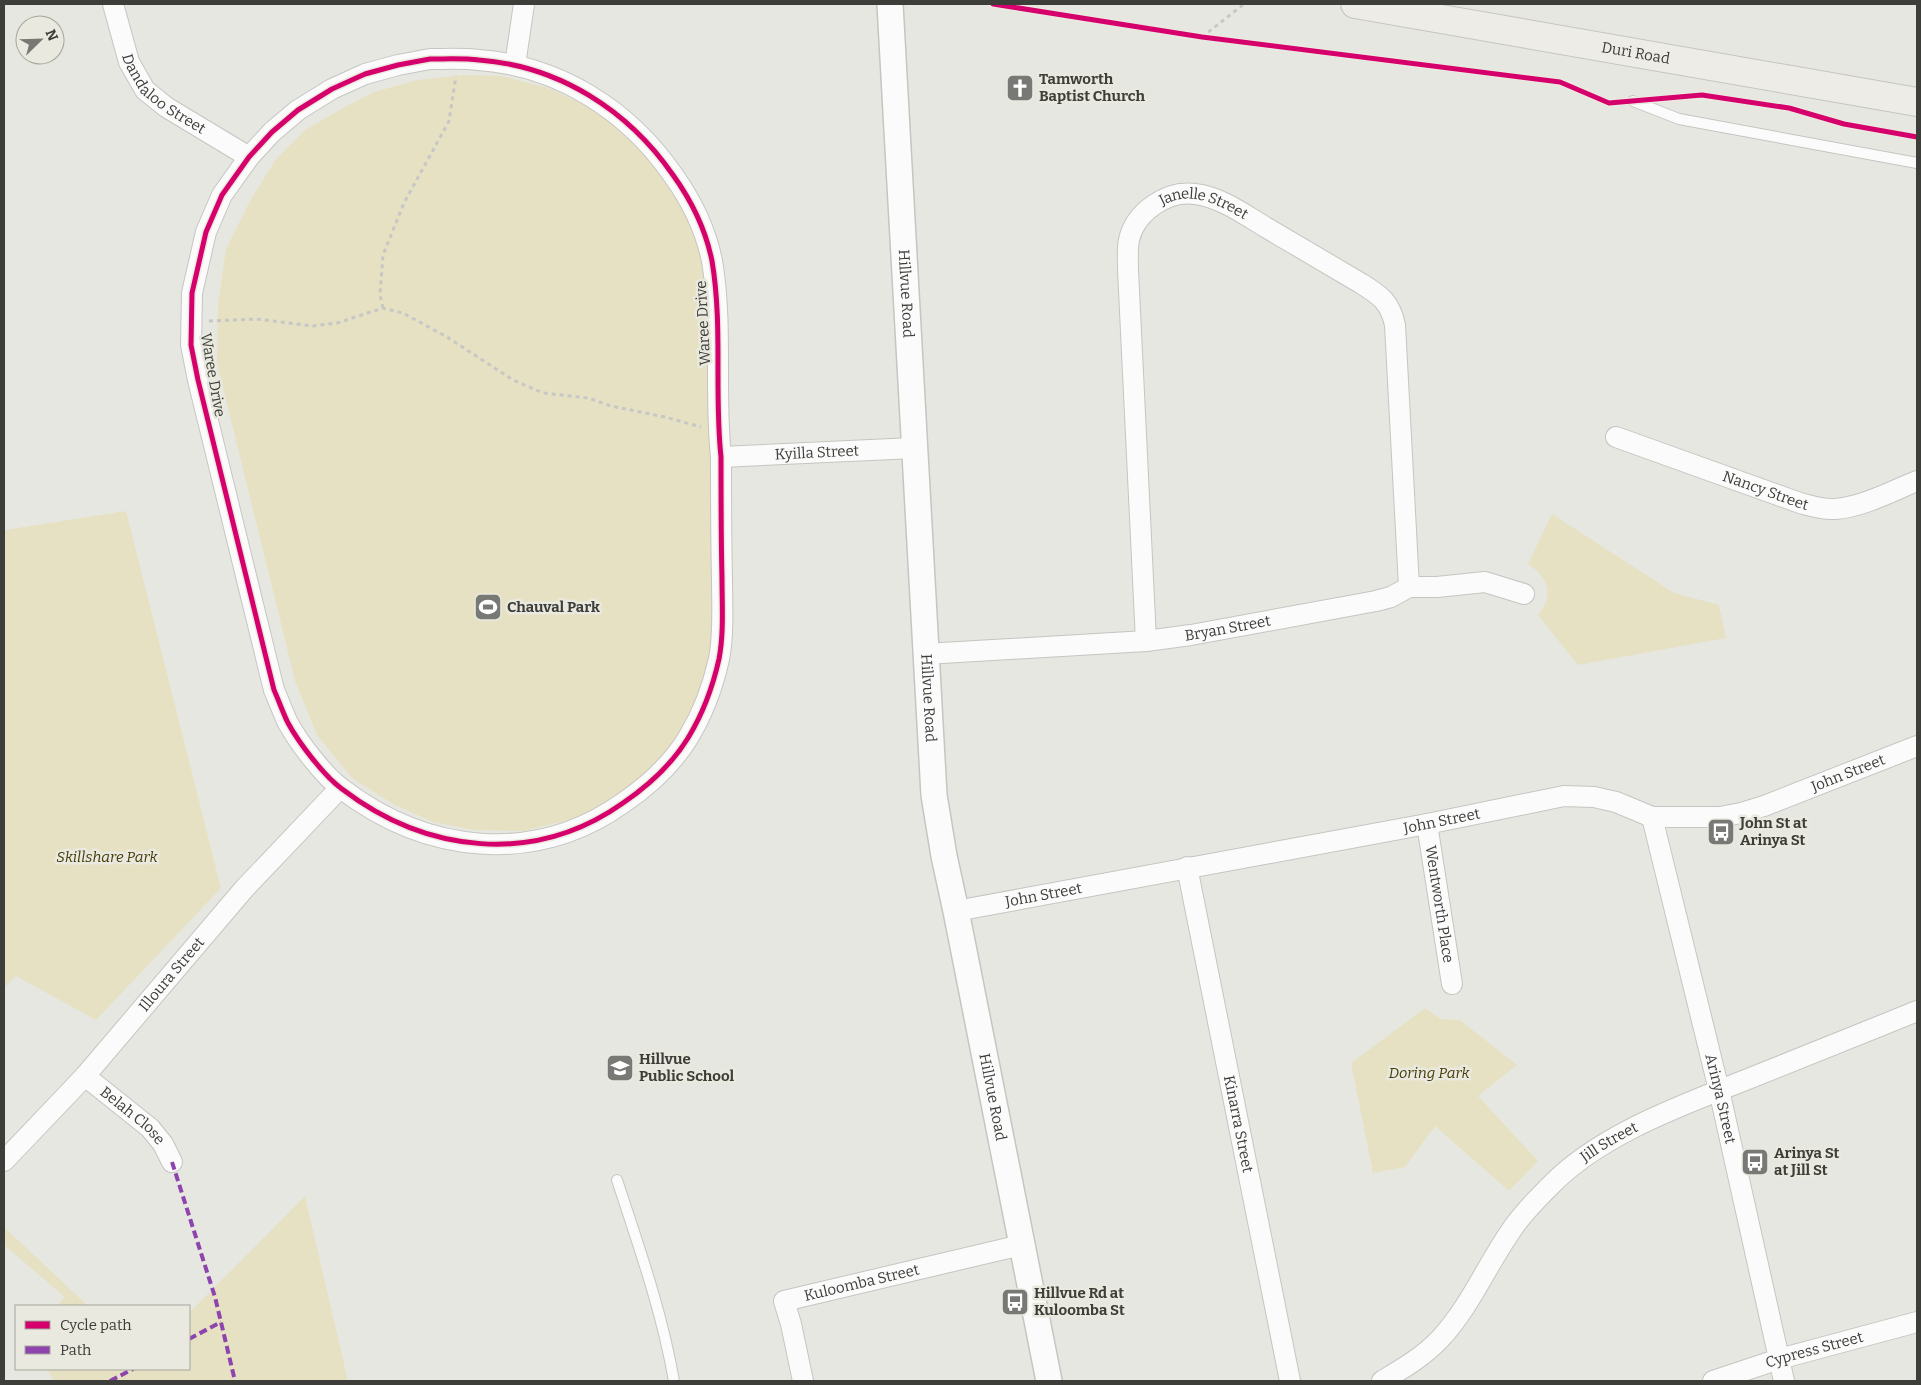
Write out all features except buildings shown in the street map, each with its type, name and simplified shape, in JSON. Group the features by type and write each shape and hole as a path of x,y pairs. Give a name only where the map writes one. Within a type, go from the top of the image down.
{"main road":[{"name":"Duri Road","path":"1355,4 1917,102"}],"street":[{"name":"Dandaloo Street","path":"113,4 129,62 145,90 166,107 249,157"},
{"path":"515,65 524,4"},
{"name":"Hillvue Road","path":"890,4 934,795 944,856 1049,1381"},
{"name":"Waree Drive","path":"430,59 480,60 515,65 554,77 582,90 606,105 642,136 660,156 681,187 700,222 711,258 718,300 718,432 721,457 722,624 719,659 705,704 688,738 668,765 642,790 612,811 585,826 557,836 514,845 475,844 438,837 406,827 340,788 311,757 288,724 274,690 191,345 192,293 206,232 222,195 249,157 272,132 298,110 332,88 365,74 430,59"},
{"name":"Janelle Street","path":"1146,641 1128,242 1132,231 1144,213 1152,206 1176,195 1194,193 1211,197 1234,208 1379,295 1390,307 1395,325 1409,587"},
{"name":"Nancy Street","path":"1616,437 1818,508 1836,509 1862,503 1917,481"},
{"name":"Kyilla Street","path":"721,457 914,448"},
{"name":"Bryan Street","path":"925,654 1146,641 1191,635 1376,601 1391,597 1409,587 1437,587 1485,582 1524,594"},
{"name":"John Street","path":"956,911 1427,824 1564,796 1594,797 1616,802 1652,816 1720,818 1741,814 1917,746"},
{"name":"Illoura Street","path":"4,1162 85,1076 244,889 340,788"},
{"name":"Arinya Street","path":"1652,816 1719,1090 1784,1381"},
{"name":"Wentworth Place","path":"1427,824 1452,984"},
{"name":"Kinarra Street","path":"1187,867 1290,1381"},
{"name":"Jill Street","path":"1382,1381 1412,1363 1440,1339 1460,1312 1515,1225 1551,1184 1586,1156 1636,1126 1719,1090 1917,1011"},
{"name":"Belah Close","path":"85,1076 150,1128 163,1144 172,1162"},
{"name":"Kuloomba Street","path":"803,1381 792,1324 784,1301 1021,1245"},
{"name":"Cypress Street","path":"1713,1381 1779,1359 1917,1322"}],"lane":[{"path":"1633,101 1679,119 1917,163"},
{"path":"617,1180 655,1296 674,1381"}],"path":[{"path":"1202,37 1244,4"},
{"path":"1193,35 1212,38"},
{"path":"383,308 380,295 383,255 404,203 449,121 460,59"},
{"path":"191,322 256,319 313,326 338,323 383,308 403,313 447,337 513,380 543,393 588,398 611,406 665,417 718,432"}],"green space":[{"name":"Chauval Park","path":"464,75 502,76 548,88 591,108 640,140 677,188 703,243 715,303 717,642 688,728 659,763 612,801 574,819 523,831 474,830 433,822 393,804 352,778 317,735 295,681 217,363 218,304 226,249 250,201 276,159 305,130 374,92 417,80"},
{"name":"Skillshare Park","path":"126,511 221,888 96,1020 16,976 4,988 5,530"},
{"path":"1552,514 1674,593 1719,605 1726,638 1578,665 1538,615 1543,608 1548,594 1547,587 1540,575 1528,564"},
{"name":"Doring Park","path":"1425,1008 1441,1019 1460,1020 1517,1065 1478,1096 1538,1161 1509,1191 1435,1126 1405,1167 1373,1173 1351,1063"},
{"path":"305,1196 348,1381 53,1381 48,1370 190,1370 190,1312"},
{"path":"4,1227 87,1305 58,1305 65,1297 4,1245"}],"marked path":[{"path":"172,1162 215,1297 235,1381"},
{"path":"190,1338 221,1322"},
{"path":"110,1381 131,1370"}],"cycle path":[{"path":"993,4 1202,37 1560,82 1609,103 1702,95 1789,108 1844,124 1917,137"},
{"path":"430,59 479,60 537,71 589,95 613,112 635,130 655,152 686,195 706,238 712,261 715,285 721,457 722,639 714,680 698,720 682,748 667,766 641,789 623,803 589,823 553,836 517,843 481,844 444,838 409,827 375,811 335,783 312,759 299,740 288,723 274,690 191,345 192,293 206,232 222,195 249,157 272,132 298,110 332,89 365,74 430,59"}],"place":[{"name":"Tamworth Baptist Church","path":"1020,88"},
{"name":"Chauval Park","path":"488,607"},
{"name":"John St at Arinya St","path":"1721,832"},
{"name":"Hillvue Public School","path":"620,1068"},
{"name":"Arinya St at Jill St","path":"1755,1162"},
{"name":"Hillvue Rd at Kuloomba St","path":"1015,1302"}]}
